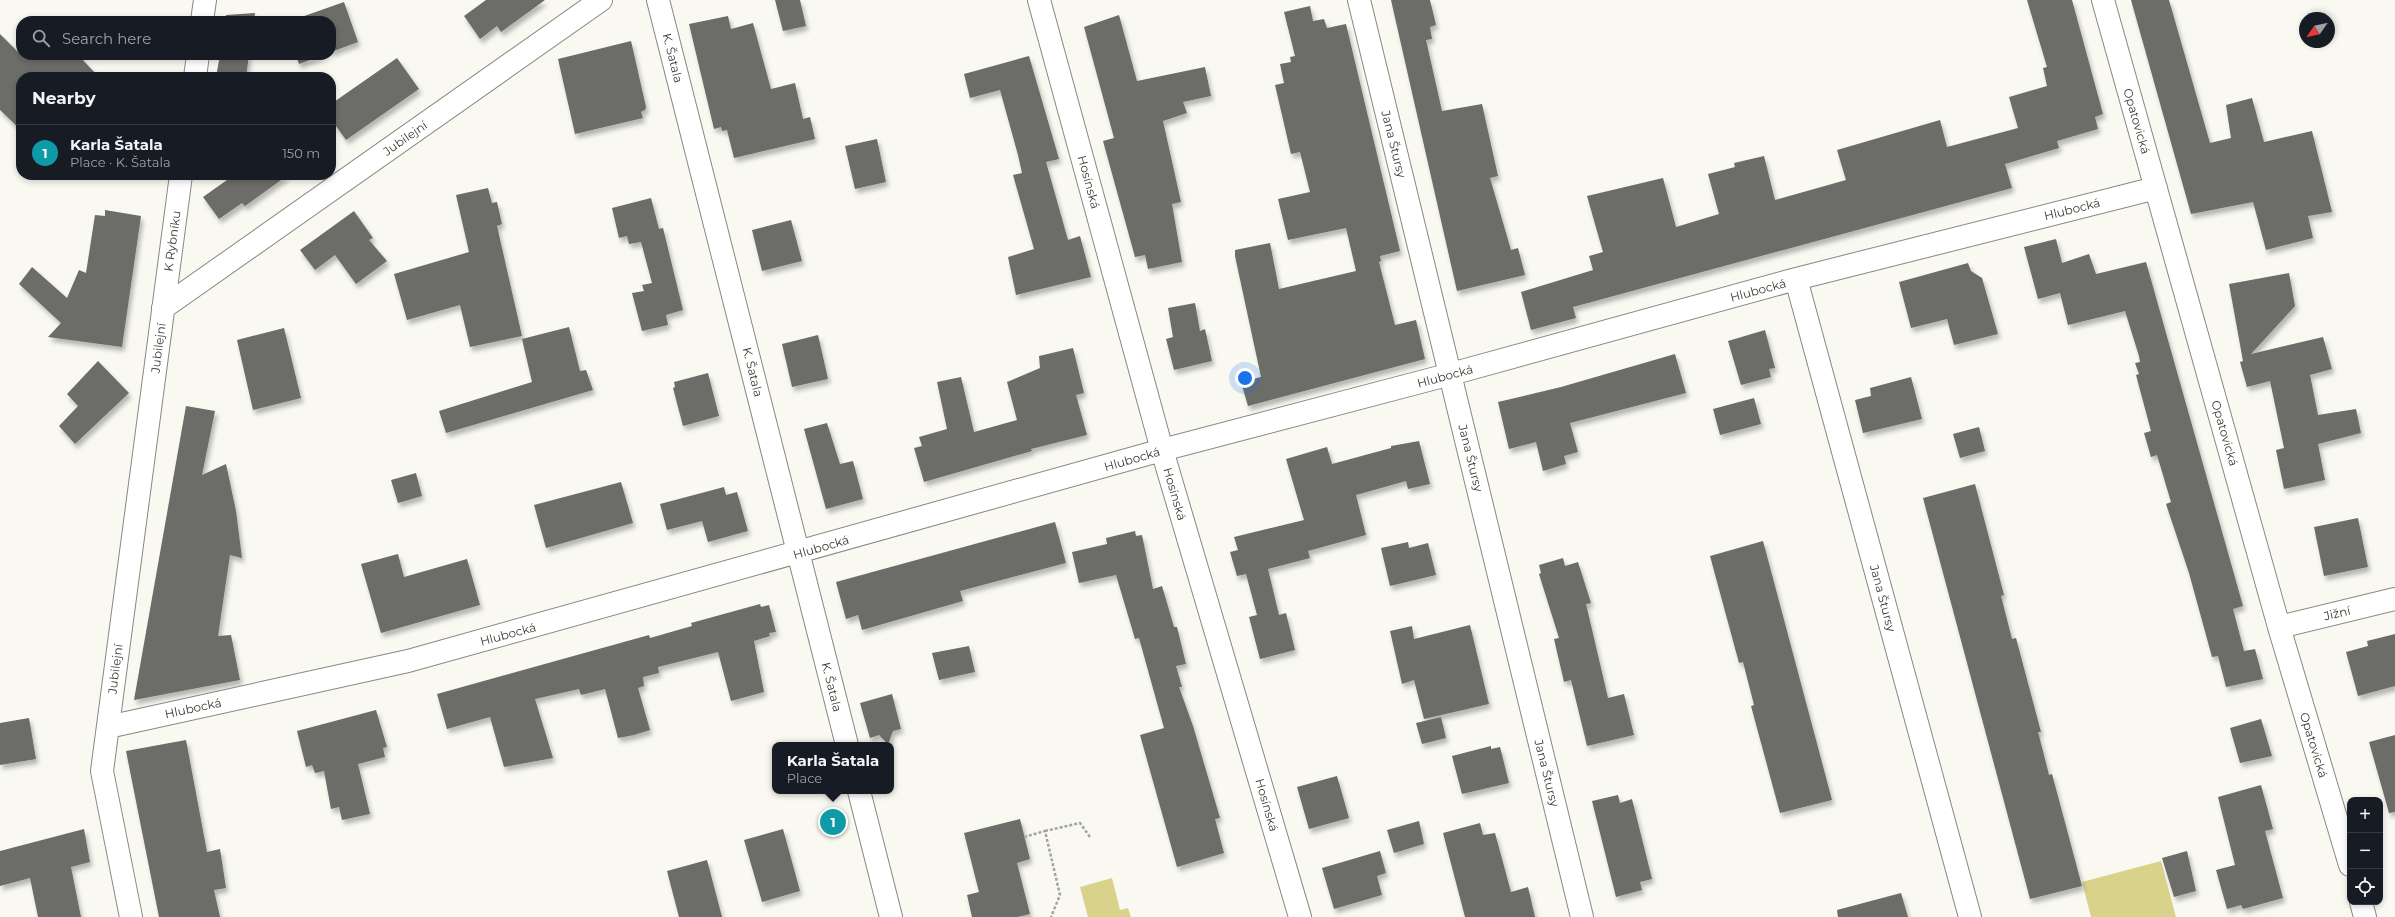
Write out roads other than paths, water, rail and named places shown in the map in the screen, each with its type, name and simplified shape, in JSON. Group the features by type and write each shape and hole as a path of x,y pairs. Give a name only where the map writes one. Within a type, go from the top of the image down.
{"street":[{"path":"203,16 205,0"},
{"name":"Jubilejní","path":"132,917 102,771 163,308 601,0"},
{"name":"K. Šatala","path":"658,0 846,742"},
{"name":"Hosínská","path":"1039,0 1162,450 1300,917"},
{"name":"Jana Štursy","path":"1359,0 1582,917"},
{"name":"Opatovická","path":"2103,0 2279,627 2347,855"},
{"path":"196,72 197,60"},
{"name":"K Rybníku","path":"163,308 180,180"},
{"name":"Hlubocká","path":"108,726 408,661 799,553 1162,450 1451,374 1796,280 2156,188"},
{"name":"Jana Štursy","path":"1796,280 1970,917"},
{"name":"Jižní","path":"2279,627 2395,599"},
{"path":"860,794 891,917"},
{"path":"2362,905 2365,917"}],"place":[{"name":"Karla Šatala","path":"833,822"}]}
